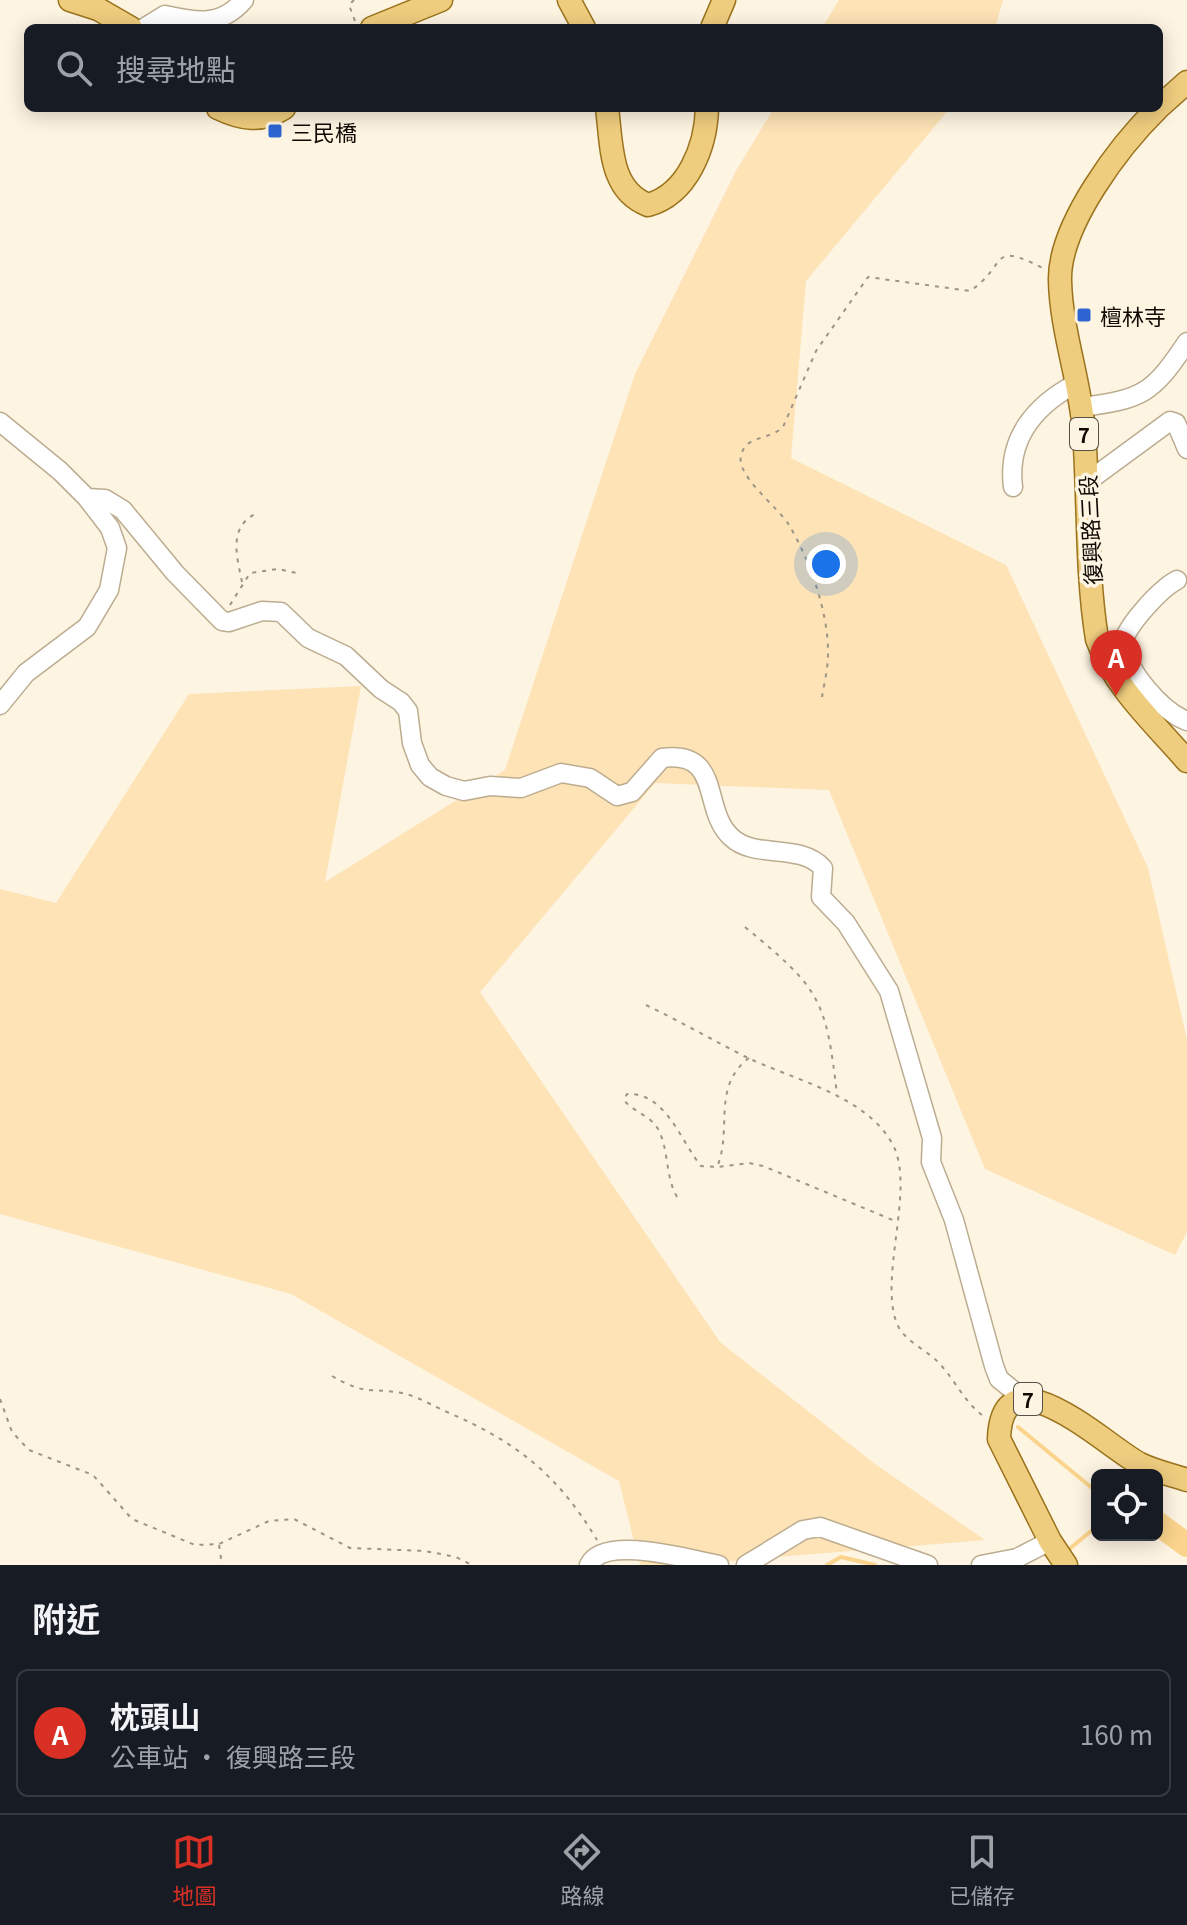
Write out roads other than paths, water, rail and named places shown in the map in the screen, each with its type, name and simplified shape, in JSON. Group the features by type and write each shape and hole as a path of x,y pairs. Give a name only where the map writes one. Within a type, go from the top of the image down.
{"main road":[{"path":"70,0 98,9 124,24"},
{"path":"382,24 441,0"},
{"path":"569,0 582,24"},
{"path":"714,24 724,0"},
{"name":"復興路三段","path":"1163,104 1187,82"},
{"path":"226,112 254,119 278,112"},
{"path":"608,112 618,180 635,200 648,205 669,196 686,178 706,129 707,112"},
{"name":"復興路三段","path":"1155,112 1100,181 1066,247 1060,277 1082,407 1097,639 1104,658 1123,687 1187,761"},
{"name":"7","path":"1057,1552 1003,1449 999,1423 1010,1407 1024,1399 1044,1401 1140,1464 1187,1480"}],"street":[{"path":"148,24 165,15 207,23 224,18 244,0"},
{"path":"1082,407 1125,401 1141,395 1156,385 1187,342"},
{"path":"1013,487 1010,463 1031,419 1052,396 1077,383"},
{"path":"1087,482 1170,421 1176,423 1187,449"},
{"path":"0,422 60,471 87,498 110,528 117,548 109,590 87,627 26,673 0,705"},
{"path":"87,498 105,499 123,510 175,573 222,621 229,622 262,611 281,612 308,638 346,656 408,711 412,743 420,765 430,777 446,786 464,791 490,786 521,788 561,773 590,778 617,796 632,792 662,758 673,756 688,761 709,777 715,815 732,839 815,860 823,868 821,897 846,923 889,991 932,1138 931,1162 954,1220 994,1366 999,1379 1024,1399"},
{"path":"1177,580 1156,594 1129,627 1123,643 1132,669 1171,711 1187,721"},
{"path":"746,1565 803,1530 820,1527 928,1565"},
{"path":"589,1565 593,1558 604,1552 636,1551 719,1565"},
{"path":"981,1565 1057,1552"}],"waterway":[{"path":"1018,1427 1091,1487"},
{"path":"1163,1527 1187,1545"},
{"path":"1067,1551 1091,1531"},
{"path":"827,1565 841,1557 875,1565"}],"place":[{"name":"三民橋","path":"275,131"},
{"name":"檀林寺","path":"1084,315"},
{"name":"枕頭山","path":"1116,696"}]}
